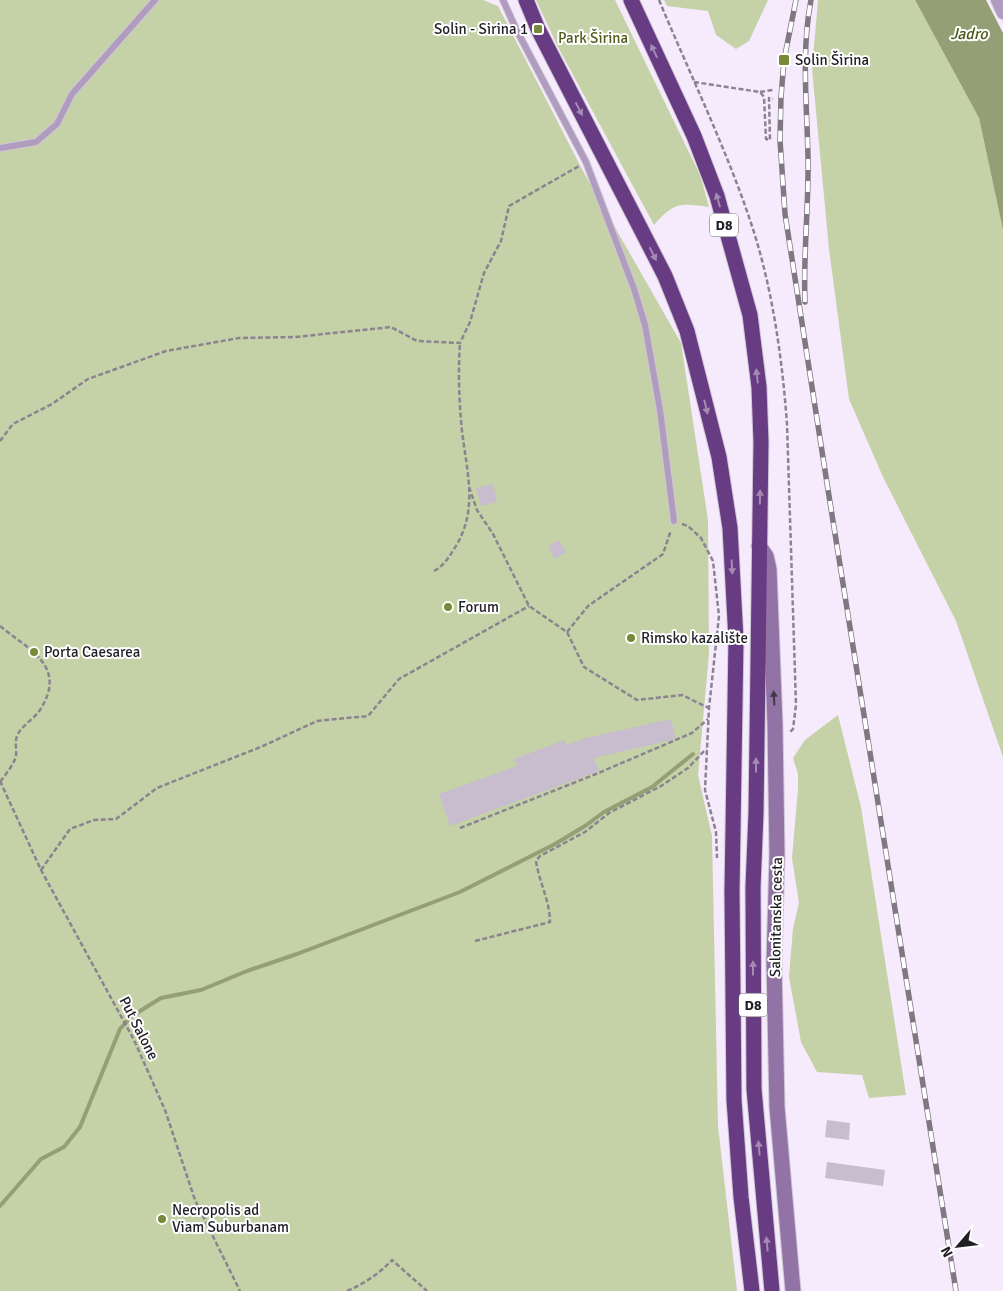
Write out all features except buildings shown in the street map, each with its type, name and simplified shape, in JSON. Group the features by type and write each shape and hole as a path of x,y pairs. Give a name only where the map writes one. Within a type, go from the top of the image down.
{"highway":[{"name":"D8","path":"526,0 545,44 665,276 687,331 718,457 730,528 736,640 732,892 734,1100 741,1197 752,1291"},
{"name":"D8","path":"631,0 694,136 717,196 750,315 759,396 761,442 758,546 756,813 753,887 754,1089 772,1291"}],"main road":[{"name":"Salonitanska cesta","path":"758,546 766,556 770,569 776,747 777,854 774,962 778,1107 793,1291"}],"street":[{"path":"997,0 1003,13"}],"lane":[{"path":"0,148 36,142 57,124 72,94 155,0"},
{"path":"503,0 586,162 634,289 645,325 660,410 674,521"}],"path":[{"path":"693,82 760,92 773,90"},
{"path":"760,92 764,97 766,139 770,140 769,98 773,98"},
{"path":"434,571 445,564 462,538 469,517 469,487 458,375 460,343 470,322 484,273 501,241 509,206 586,162"},
{"path":"0,441 14,424 52,404 88,379 166,351 239,338 295,337 391,327 417,341 460,343"},
{"path":"469,487 477,510 494,534 529,606 567,632 584,667 637,700 682,695 709,708"},
{"path":"567,632 588,606 663,554 674,521"},
{"path":"41,870 70,829 94,820 116,819 157,788 263,746 317,721 368,716 399,679 529,606"},
{"path":"0,626 34,652 48,669 51,681 48,694 39,710 17,736 15,758 0,781"},
{"path":"460,828 596,774 692,733 708,719"},
{"path":"475,941 550,922 550,911 538,875 536,862 540,856 585,832 609,813 661,786 688,768 707,748"},
{"name":"Put Salone","path":"0,781 41,870 134,1040 165,1110 195,1200 240,1291"},
{"path":"347,1291 363,1284 392,1260 427,1291"}],"green space":[{"path":"0,0 483,0 498,6 584,173 681,343 708,520 709,653 698,775 712,836 718,1126 737,1291 0,1291"},
{"name":"Park Širina","path":"536,0 615,0 700,175 709,207 678,206 667,212 654,225 558,47"},
{"path":"664,0 768,0 749,41 736,49 716,35 708,11 667,6"},
{"path":"818,0 915,0 979,118 1003,230 1003,757 956,621 883,477 849,399 829,249 812,69"},
{"path":"838,715 861,807 906,1095 869,1098 862,1075 817,1072 801,1042 789,977 793,928 799,903 792,858 798,788 798,774 793,758 805,740"}],"water":[{"name":"Jadro","path":"915,0 986,0 1003,33 1003,230 979,118"}],"waterway":[{"path":"0,1206 41,1159 64,1147 80,1127 120,1029 132,1016 161,998 201,990 460,892 555,844 604,812 652,787 693,754"}],"railway":[{"path":"796,0 784,60 781,97 780,140 785,214 956,1291"},
{"path":"805,302 808,175 805,59 811,0"}],"place":[{"name":"Solin - Sirina 1","path":"538,29"},
{"name":"Solin Širina","path":"784,60"},
{"name":"Forum","path":"448,607"},
{"name":"Rimsko kazalište","path":"631,638"},
{"name":"Porta Caesarea","path":"34,652"},
{"name":"Necropolis ad Viam Suburbanam","path":"162,1219"}]}
